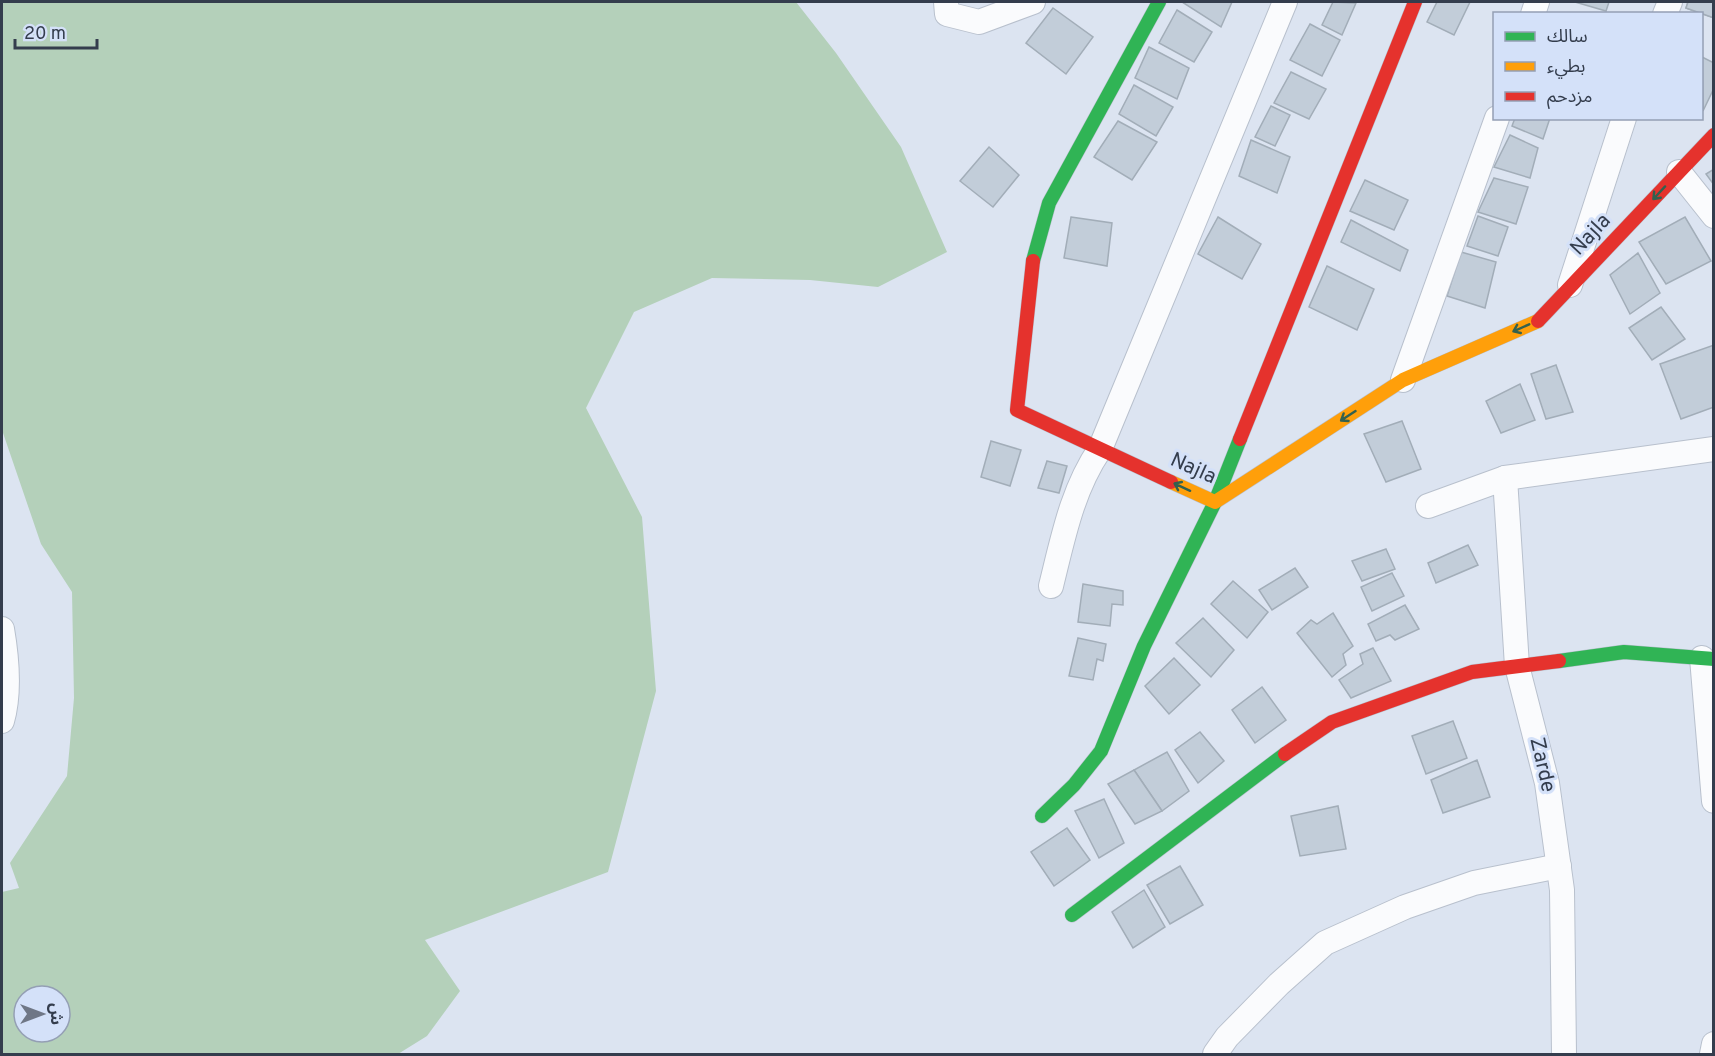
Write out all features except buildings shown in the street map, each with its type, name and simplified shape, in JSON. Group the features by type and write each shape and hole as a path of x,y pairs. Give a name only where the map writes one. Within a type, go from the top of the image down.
{"street":[{"path":"946,2 947,14 980,22 1033,2"},
{"name":"Najla","path":"1159,2 1049,202 1034,251 1017,410 1215,502 1403,380 1540,320 1713,135"},
{"path":"1051,586 1068,517 1084,473 1100,449 1285,2"},
{"path":"1042,816 1074,786 1101,751 1144,646 1215,502 1415,2"},
{"path":"1403,380 1496,120"},
{"path":"1569,290 1623,120"},
{"path":"1679,172 1713,216"},
{"path":"1428,506 1505,478 1713,449"},
{"name":"Zarde","path":"1505,478 1517,666 1547,783 1562,890 1564,1054"},
{"path":"2,629 6,708 2,721"},
{"path":"1072,915 1270,764 1332,722 1472,672 1624,652 1708,658 1713,801"},
{"path":"1215,1054 1227,1037 1279,984 1325,943 1405,907 1474,883 1559,866"},
{"path":"1712,1054 1713,1044"}],"green space":[{"path":"2,2 796,2 836,53 901,147 947,252 878,287 810,280 712,278 634,312 586,408 642,517 656,691 608,872 425,940 460,991 427,1036 398,1054 2,1054 2,892 19,888 10,863 67,776 74,698 72,592 41,544 2,430"}],"traffic: fast":[{"path":"1033,261 1049,203 1159,2"},
{"path":"1042,816 1074,785 1101,751 1144,646 1215,502 1240,439"},
{"path":"1559,661 1624,652 1714,659"},
{"path":"1072,915 1285,754"}],"traffic: slow":[{"path":"1171,482 1215,502 1403,380 1538,321"}],"traffic: jam":[{"path":"1240,439 1415,2"},
{"path":"1538,321 1714,135"},
{"path":"1033,261 1017,410 1171,482"},
{"path":"1285,754 1332,722 1472,672 1559,661"}]}
